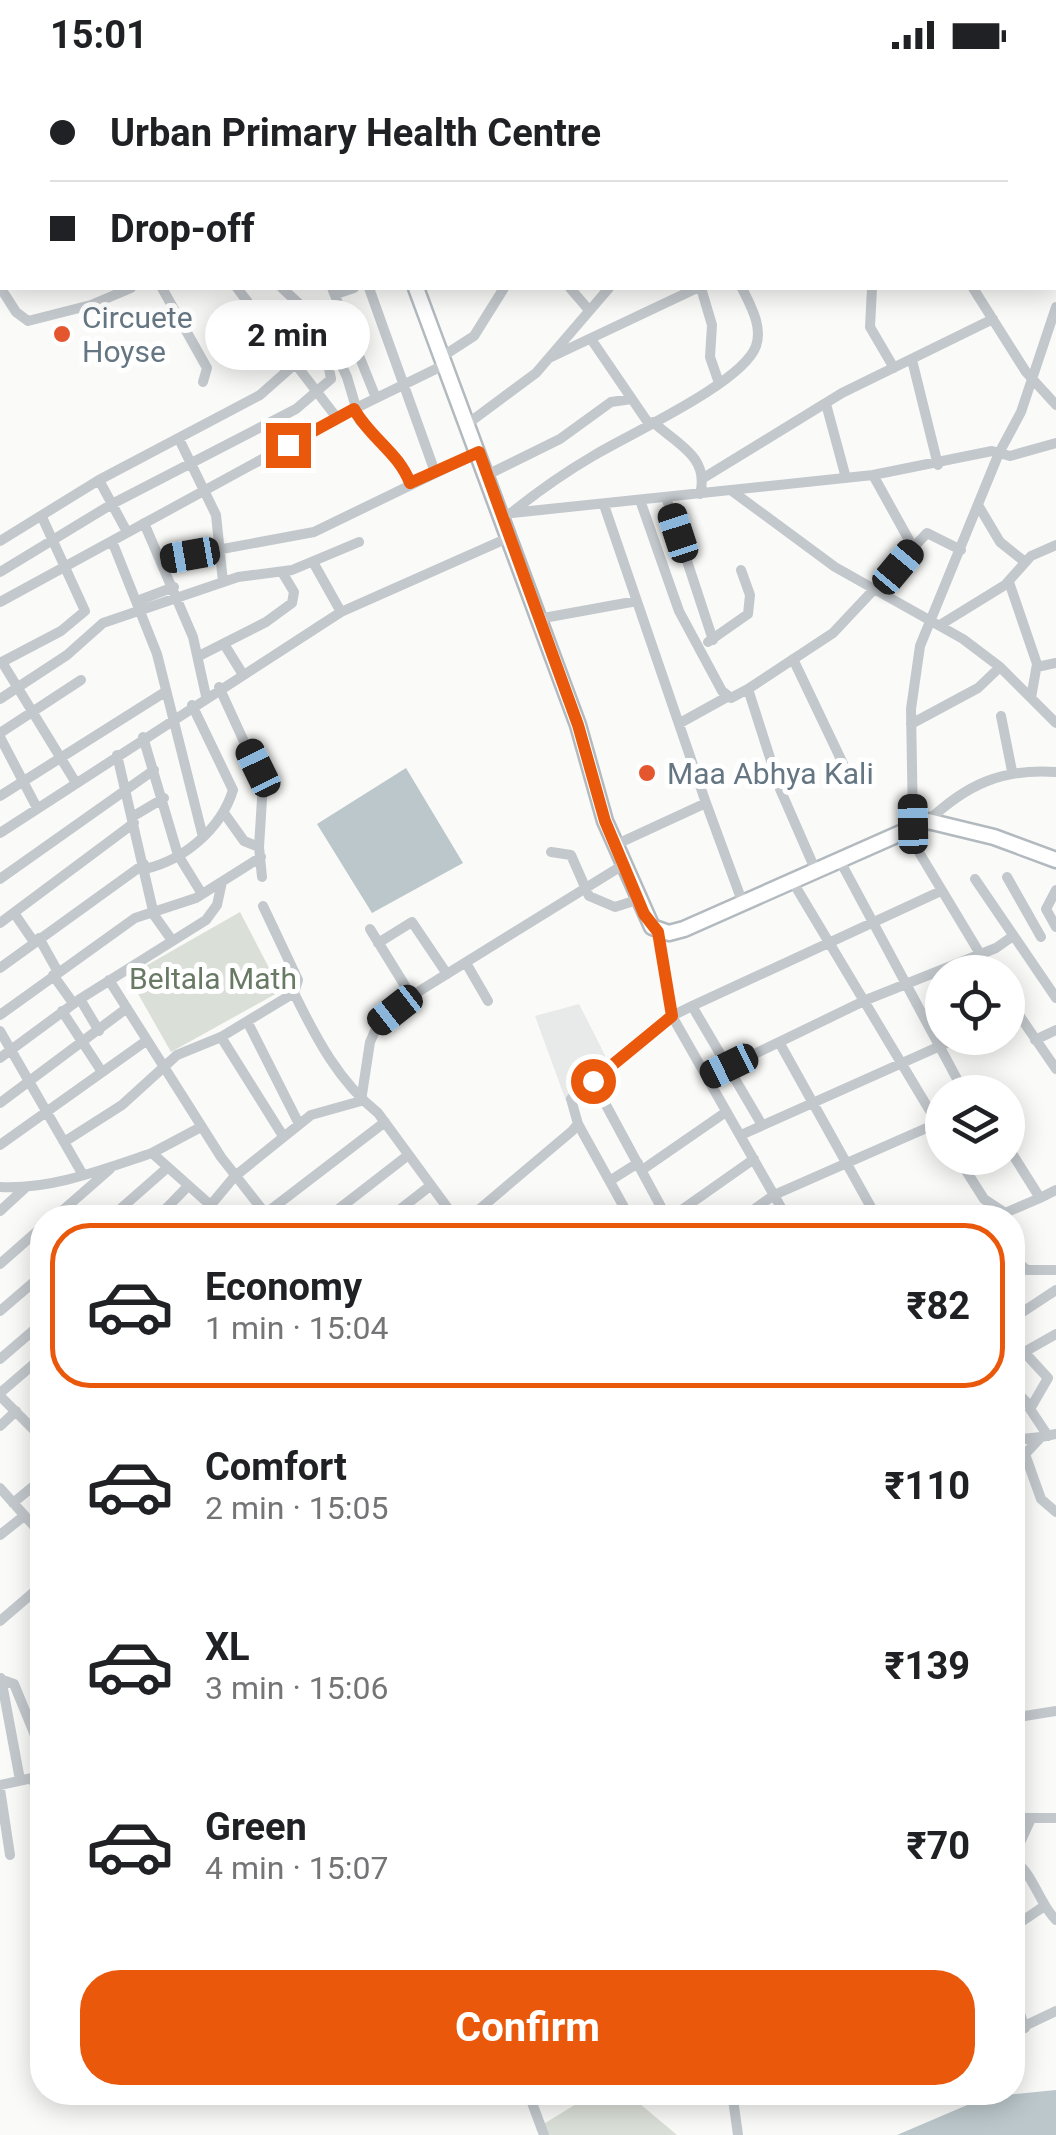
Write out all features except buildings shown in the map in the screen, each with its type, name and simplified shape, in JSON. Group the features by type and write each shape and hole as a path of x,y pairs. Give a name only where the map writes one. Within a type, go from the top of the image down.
{"main road":[{"path":"417,290 487,475 506,514 510,536 578,725 615,845 637,900 658,932 684,929 915,825 994,837 1056,860"}],"street":[{"path":"2,290 16,312 28,321 91,305 126,290"},
{"path":"163,290 207,368 203,382"},
{"path":"239,290 337,418"},
{"path":"284,290 322,326 350,385 354,409 370,434 403,466 410,483"},
{"path":"370,290 435,472"},
{"path":"1,598 403,386 474,336 503,290"},
{"path":"572,290 588,309"},
{"path":"470,422 513,394 606,290"},
{"path":"548,359 695,290"},
{"path":"700,290 712,324 711,363 718,384"},
{"path":"506,514 552,482 718,384 746,360 758,340 755,317 743,290"},
{"path":"872,290 870,327 894,368"},
{"path":"974,290 1056,406"},
{"path":"334,291 376,398"},
{"path":"226,354 247,302"},
{"path":"1013,936 979,955 942,891 915,825 913,676 999,453 1021,412 1056,307"},
{"path":"704,477 826,404 994,319"},
{"path":"591,338 651,423 692,454 704,477 700,494"},
{"path":"912,360 938,464"},
{"path":"0,572 112,504 285,416 331,378 329,368 338,361"},
{"path":"0,541 99,480 260,395 295,364"},
{"path":"487,475 560,439 612,402 632,399"},
{"path":"826,404 846,478"},
{"path":"179,439 206,489 217,522 223,582"},
{"path":"506,514 873,475 999,453 1010,456 1056,442"},
{"path":"163,560 314,532 479,452"},
{"path":"873,475 914,548"},
{"path":"99,480 126,532"},
{"path":"732,491 800,543 936,622 1000,668 1056,723"},
{"path":"666,498 713,640"},
{"path":"640,500 672,593 728,697"},
{"path":"604,505 742,901"},
{"path":"978,505 1000,542 1026,562"},
{"path":"42,517 86,611 1,662 76,782"},
{"path":"144,522 163,560 199,656 206,696"},
{"path":"680,723 748,689 833,633 930,532 960,550"},
{"path":"12,534 26,557"},
{"path":"0,833 220,686 341,612 510,536"},
{"path":"112,541 139,606 166,692 203,838"},
{"path":"0,700 67,655 94,628 139,606 176,592 282,572 359,542"},
{"path":"936,622 1010,582 1026,562 1056,545"},
{"path":"314,562 341,612"},
{"path":"699,648 748,614 750,595 742,570"},
{"path":"199,656 292,603 294,592 282,572"},
{"path":"1010,582 1037,667 1031,698"},
{"path":"538,619 638,601"},
{"path":"224,644 242,673"},
{"path":"793,659 848,772"},
{"path":"1037,667 1056,663"},
{"path":"911,724 978,688 1000,668"},
{"path":"38,808 0,735 80,680"},
{"path":"220,686 264,783 262,877"},
{"path":"748,689 780,789 815,870"},
{"path":"0,796 166,692"},
{"path":"0,968 145,867 178,854 203,838 224,812 233,790 192,705"},
{"path":"1000,716 1012,771"},
{"path":"143,737 178,854 202,894"},
{"path":"116,755 153,909 172,939"},
{"path":"0,878 154,770"},
{"path":"915,825 969,788 1012,771 1056,772"},
{"path":"0,923 164,798"},
{"path":"615,845 706,803"},
{"path":"224,812 244,841 260,852"},
{"path":"0,1015 153,909 202,894 260,852"},
{"path":"551,852 570,856 589,896 616,907 637,900"},
{"path":"839,859 925,1022"},
{"path":"362,1101 370,1042 379,1022 447,974 624,865"},
{"path":"1007,877 1041,937"},
{"path":"791,879 832,941 925,1102"},
{"path":"976,879 1056,998"},
{"path":"0,1058 72,1004 206,920 217,904 222,882"},
{"path":"1022,949 1056,928 1046,909 1056,890"},
{"path":"624,1205 578,1124 571,1099 672,1016 942,891"},
{"path":"64,1142 122,1104 176,1055 248,1023 294,993 298,980 263,906"},
{"path":"14,913 37,940 72,1004 82,1043 102,1072"},
{"path":"378,944 412,922 447,974"},
{"path":"370,930 412,997"},
{"path":"658,932 672,1016 780,1205"},
{"path":"466,963 488,1001"},
{"path":"707,1077 866,1000 925,976"},
{"path":"109,980 201,1127 259,1205"},
{"path":"294,993 321,1046 362,1101 385,1122 445,1205"},
{"path":"72,1004 99,1031"},
{"path":"692,1006 762,1126"},
{"path":"0,1103 127,1008"},
{"path":"248,1023 298,1124"},
{"path":"1025,1029 1056,1069"},
{"path":"1035,1040 1056,1030"},
{"path":"0,1031 83,1175"},
{"path":"220,1037 283,1136"},
{"path":"0,1145 146,1040"},
{"path":"780,1042 870,1205"},
{"path":"741,1135 925,1052"},
{"path":"593,1081 661,1205"},
{"path":"152,1153 212,1205 234,1176 298,1124 320,1110 362,1101"},
{"path":"611,1180 640,1167 726,1112"},
{"path":"276,1205 385,1122"},
{"path":"486,1205 578,1124"},
{"path":"0,1187 25,1188 83,1175 152,1153 201,1127"},
{"path":"760,1205 846,1162 925,1133"},
{"path":"343,1205 408,1156"},
{"path":"687,1205 754,1159"},
{"path":"69,1205 113,1166"},
{"path":"125,1205 167,1168"},
{"path":"1025,1174 1040,1198"},
{"path":"970,1175 992,1205"},
{"path":"170,1205 188,1186"},
{"path":"406,1205 430,1186"},
{"path":"0,1211 25,1188"},
{"path":"1025,1206 1056,1190"},
{"path":"0,1264 30,1238"},
{"path":"1025,1268 1054,1273"},
{"path":"0,1311 30,1285"},
{"path":"1025,1310 1056,1290"},
{"path":"0,1360 30,1334"},
{"path":"1025,1351 1056,1334"},
{"path":"1025,1353 1052,1378 1031,1407"},
{"path":"30,1368 0,1394 30,1419"},
{"path":"1025,1401 1048,1436 1026,1458 1041,1499 1056,1512"},
{"path":"0,1426 16,1411"},
{"path":"0,1488 30,1522"},
{"path":"14,1503 30,1489"},
{"path":"0,1536 24,1516"},
{"path":"0,1621 30,1595"},
{"path":"0,1678 14,1684 30,1723"},
{"path":"0,1678 20,1780"},
{"path":"1025,1716 1056,1710"},
{"path":"10,1855 0,1787 30,1781"},
{"path":"1025,1820 1056,1818"},
{"path":"1025,1832 1030,1821"},
{"path":"1025,1872 1043,1907 1056,1920"},
{"path":"1025,1919 1043,1907"},
{"path":"1025,2028 1056,2011"},
{"path":"536,2105 544,2135"},
{"path":"734,2105 738,2135"}],"shaded area":[{"path":"406,768 463,863 372,913 317,824"},
{"path":"579,1004 609,1063 566,1101 535,1016"},
{"path":"1056,2090 1056,2135 897,2135 967,2105 1025,2105 1025,2093"}],"green space":[{"name":"Beltala Math","path":"240,912 281,991 171,1052 128,976"},
{"path":"574,2105 641,2105 677,2135 544,2135 542,2125"}],"place":[{"name":"Circuete Hoyse","path":"62,334"},
{"name":"Maa Abhya Kali","path":"647,773"}],"route":[{"path":"288,445 354,409 370,434 394,454 410,483 479,452 578,725 605,821 647,921 658,932 672,1016 593,1081"}]}
